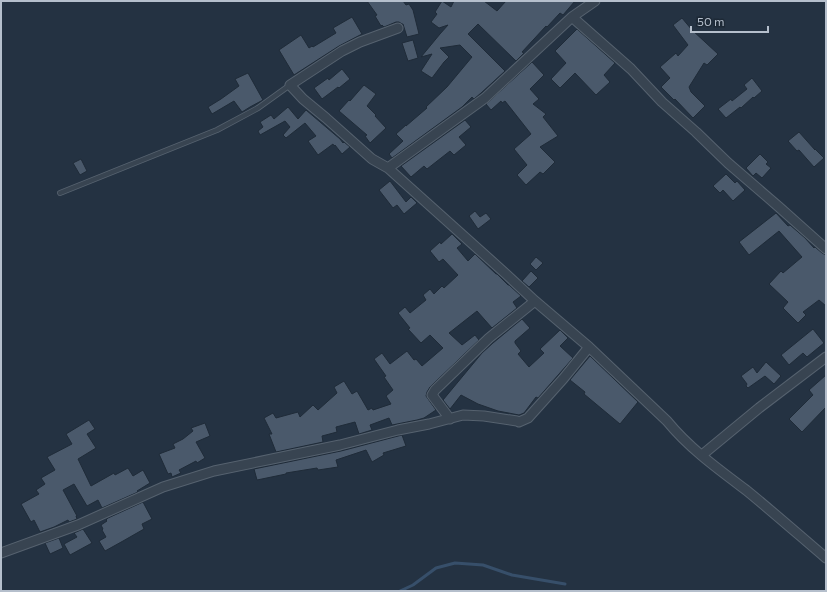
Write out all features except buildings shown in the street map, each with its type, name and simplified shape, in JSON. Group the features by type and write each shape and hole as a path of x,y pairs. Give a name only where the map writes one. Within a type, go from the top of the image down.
{"street":[{"path":"388,168 485,98 572,17 595,1"},
{"path":"572,17 631,70 662,102 728,163 826,249"},
{"path":"398,28 360,42 342,51 290,85 303,99 372,159 388,168 535,301 589,347 667,421 678,434 826,558"},
{"path":"450,419 432,395 435,390 488,338 535,301"},
{"path":"1,553 78,525 176,482 214,471 340,445 463,415 484,416 519,422 528,418 589,347"},
{"path":"702,455 759,408 826,357"}],"lane":[{"path":"60,193 217,130 258,108 290,85"}],"waterway":[{"path":"400,591 413,585 436,568 455,563 483,565 512,575 565,584"}]}
